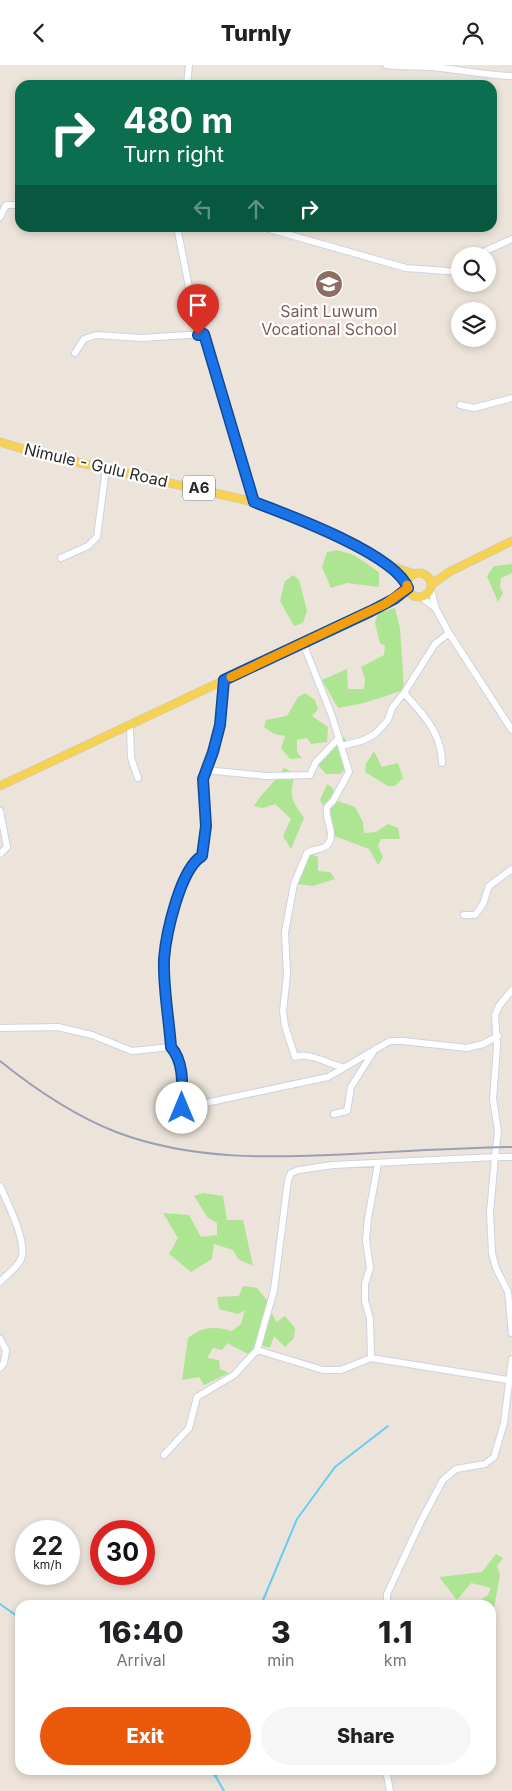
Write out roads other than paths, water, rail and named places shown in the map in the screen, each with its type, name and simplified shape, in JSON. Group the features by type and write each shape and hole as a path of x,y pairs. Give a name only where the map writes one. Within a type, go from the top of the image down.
{"main road":[{"name":"Nimule - Gulu Road","path":"0,442 254,502 315,526 369,553 387,565 414,575"},
{"name":"A6","path":"409,589 421,597 449,572 512,541"},
{"name":"Nimule - Gulu Road","path":"387,565 409,589"},
{"name":"A6","path":"414,575 426,576 449,572"},
{"path":"0,786 130,726 394,599 409,589 414,575"},
{"path":"426,576 431,587"}],"street":[{"path":"188,80 189,65"},
{"path":"386,65 429,67 480,75 512,76"},
{"path":"0,217 3,204"},
{"path":"178,232 192,302 204,334 254,502"},
{"path":"279,232 400,267 451,271"},
{"path":"494,247 512,239"},
{"path":"75,353 84,339 96,335 142,338 204,334"},
{"path":"460,405 474,408 512,398"},
{"path":"61,559 88,546 98,537 106,468"},
{"path":"431,587 436,609 449,633 512,730"},
{"path":"421,597 436,609"},
{"path":"342,746 364,741 375,734 388,720 392,708 404,693 435,644 449,633"},
{"path":"303,643 342,746 349,772 326,811 331,832 330,839 326,847 307,853 294,884 284,932 287,975 284,1004 285,1026 295,1057 302,1055 313,1056 322,1062 342,1067"},
{"path":"224,680 220,725 213,752 205,770 202,787 205,842 202,856 195,860 175,904 164,957 171,1047 177,1054 181,1065 182,1108 328,1077 375,1049 396,1041 468,1048 484,1045 498,1036"},
{"path":"404,693 430,723 440,744 442,763"},
{"path":"130,726 131,758 138,778"},
{"path":"205,770 267,776 310,775 316,763 339,738"},
{"path":"0,811 7,847 0,854"},
{"path":"464,915 475,915 483,904 489,886 512,869"},
{"path":"512,990 496,1012 498,1036 494,1090 498,1131 490,1213 492,1253 508,1293 512,1333"},
{"path":"0,1028 58,1027 92,1035 132,1051 171,1047"},
{"path":"334,1115 347,1111 351,1087 375,1049"},
{"path":"164,1455 189,1428 197,1397 234,1375 257,1350 274,1290 288,1180 291,1173 333,1165 378,1164 431,1159 512,1157"},
{"path":"371,1358 370,1319 365,1301 365,1284 370,1268 367,1227 378,1164"},
{"path":"0,1186 21,1239 22,1247 20,1262 0,1282"},
{"path":"0,1339 6,1350 4,1363 0,1368"},
{"path":"257,1350 323,1370 341,1370 371,1358 508,1380"},
{"path":"387,1600 387,1594 422,1519 443,1480 456,1469 485,1464 494,1457 504,1423 512,1359"},
{"path":"387,1775 390,1791"}],"waterway":[{"path":"263,1600 297,1519 335,1467 388,1426"},
{"path":"0,1604 15,1614"},
{"path":"214,1775 224,1791"}],"railway":[{"path":"0,1061 41,1092 70,1110 100,1125 145,1141 203,1153 292,1156 512,1147"}],"place":[{"name":"Saint Luwum Vocational School","path":"329,284"}]}
